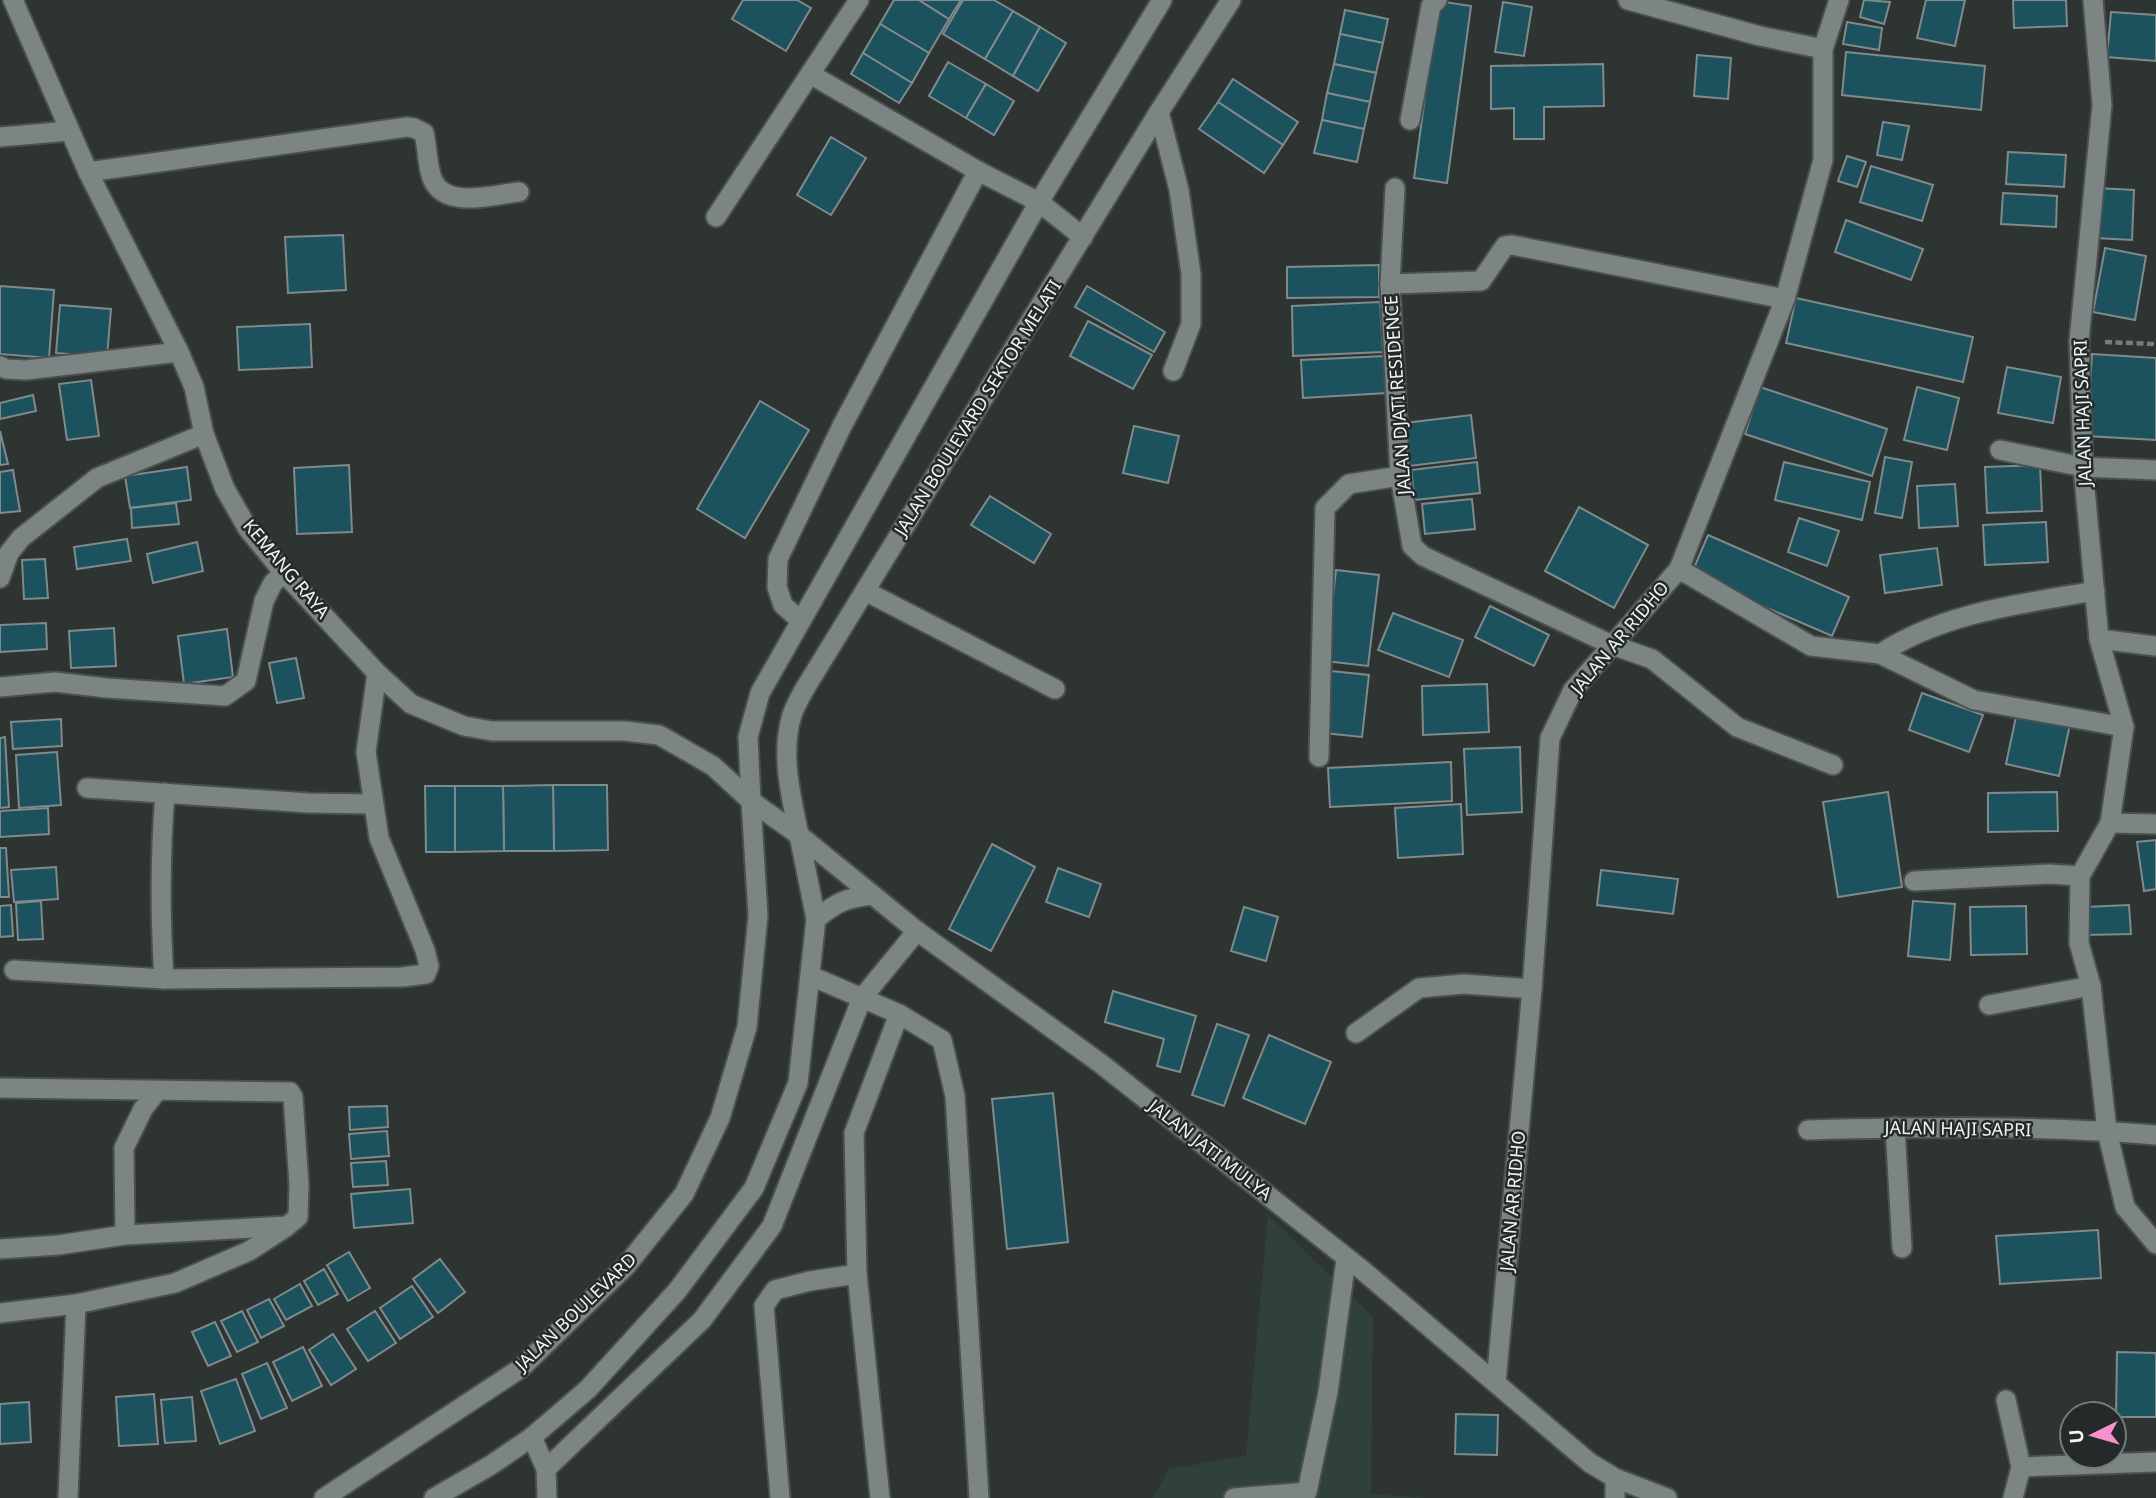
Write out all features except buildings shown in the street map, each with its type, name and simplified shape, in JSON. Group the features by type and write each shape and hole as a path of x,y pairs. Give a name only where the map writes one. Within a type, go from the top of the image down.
{"street":[{"name":"KEMANG RAYA","path":"13,0 88,172 179,352 194,387 204,433 225,489 247,529 284,573 377,673 411,704 464,726 492,731 606,731 659,735 713,766 751,801"},
{"path":"716,217 859,0"},
{"path":"751,801 748,737 760,694 1040,202 1162,0"},
{"name":"JALAN BOULEVARD SEKTOR MELATI","path":"799,835 790,792 786,746 792,714 804,690 1158,112 1231,0"},
{"path":"1410,120 1431,6 1437,0"},
{"path":"1628,0 1760,36 1823,49"},
{"name":"JALAN AR RIDHO","path":"1496,1383 1532,989 1550,738 1573,690 1679,569 1785,299 1823,160 1823,49 1839,0"},
{"name":"JALAN HAJI SAPRI","path":"2092,0 2102,105 2079,341 2083,467 2099,639 2124,727 2110,823 2080,876 2079,943 2091,986 2107,1131 2125,1207 2156,1244"},
{"path":"810,74 978,171 1040,202 1083,237"},
{"path":"1158,112 1179,190 1191,274 1191,324 1172,371"},
{"path":"88,172 407,127 424,133 433,180 446,195 461,199 519,191"},
{"path":"0,137 69,131"},
{"path":"801,621 783,605 777,587 778,559 842,426 978,171"},
{"name":"JALAN DJATI RESIDENCE","path":"1395,188 1390,284 1400,476 1412,546 1423,556 1612,646 1652,659 1737,727 1833,765"},
{"path":"1390,284 1481,281 1505,246 1512,245 1785,299"},
{"path":"0,366 5,369 26,370 179,352"},
{"path":"0,578 9,553 21,538 97,478 204,433"},
{"path":"2000,450 2083,467 2156,470"},
{"path":"1319,757 1325,508 1349,484 1400,476"},
{"path":"1679,569 1811,646 1880,654 1974,700 2124,727"},
{"path":"0,687 55,682 225,696 246,681 264,601 274,583 284,573"},
{"path":"865,591 1055,689"},
{"path":"1880,654 1901,640 1977,612 2095,591"},
{"path":"2099,639 2156,646"},
{"path":"14,970 164,979 402,977 426,974 429,966 425,950 379,838 373,804 366,752 377,673"},
{"path":"87,788 309,803 373,804"},
{"path":"164,979 160,930 165,793"},
{"name":"JALAN JATI MULYA","path":"751,801 799,835 917,931 1100,1063 1346,1259 1590,1463 1615,1488 1667,1498"},
{"name":"JALAN BOULEVARD","path":"324,1498 521,1368 626,1266 684,1194 720,1118 747,1027 758,916 751,801"},
{"path":"2110,823 2156,824"},
{"path":"434,1498 491,1465 532,1437 588,1389 677,1291 754,1188 798,1083 816,919 799,835"},
{"path":"1914,881 2049,874 2080,876"},
{"path":"816,919 835,904 849,898 873,895"},
{"path":"546,1469 702,1320 772,1226 862,998 917,931"},
{"path":"811,976 899,1014 942,1040 955,1096 979,1498"},
{"path":"1356,1034 1419,988 1464,984 1532,989"},
{"path":"1989,1005 2091,986"},
{"path":"880,1498 857,1274 854,1133 899,1014"},
{"path":"0,1088 292,1093 299,1185 298,1217 249,1251 174,1283 76,1304 0,1313"},
{"path":"125,1235 124,1148 143,1109 157,1091"},
{"path":"1895,1128 1902,1248"},
{"name":"JALAN HAJI SAPRI","path":"1808,1130 1895,1128 2107,1131 2156,1135"},
{"path":"0,1248 58,1245 125,1235 287,1226"},
{"path":"1234,1498 1307,1492 1328,1392 1346,1259"},
{"path":"780,1498 764,1306 775,1290 810,1281 857,1274"},
{"path":"68,1498 76,1304"},
{"path":"2006,1400 2021,1467 2013,1498"},
{"path":"532,1437 546,1469 547,1498"},
{"path":"2021,1467 2156,1462"}],"path":[{"path":"2079,341 2156,345"}],"shaded area":[{"path":"1268,1215 1373,1317 1371,1494 1427,1498 1152,1498 1169,1469 1246,1456"}]}
